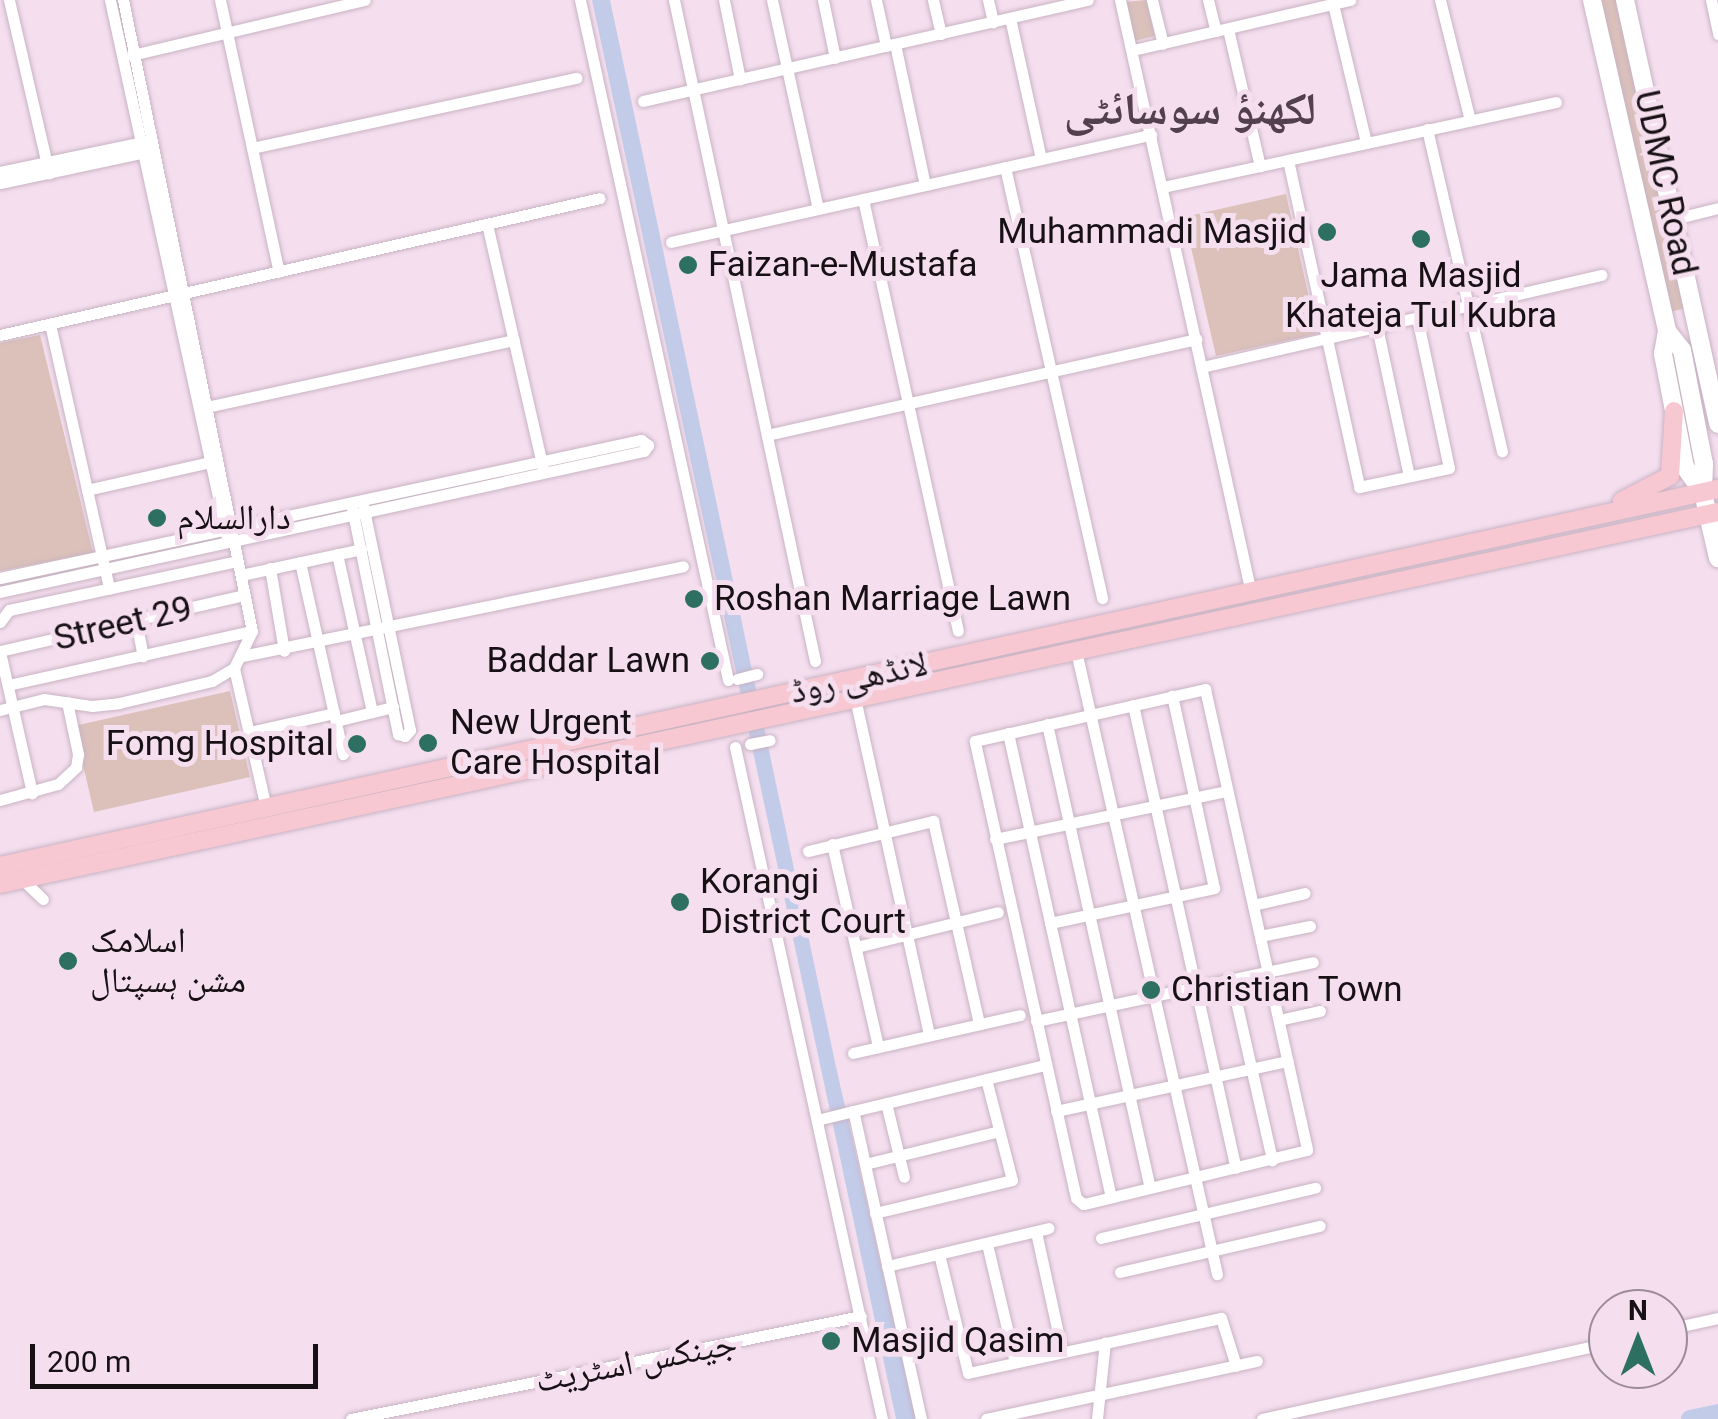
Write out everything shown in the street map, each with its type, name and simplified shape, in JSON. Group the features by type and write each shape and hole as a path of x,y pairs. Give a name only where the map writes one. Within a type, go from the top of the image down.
{"main road":[{"name":"UDMC Road","path":"1592,0 1667,331"},
{"name":"UDMC Road","path":"1626,0 1718,424"},
{"path":"1667,331 1696,325"},
{"path":"1667,331 1663,354 1685,467 1710,491"},
{"path":"1667,331 1682,350 1710,491 1718,558"},
{"path":"1541,528 1646,492 1670,476 1674,411"},
{"name":"لانڈھی روڈ","path":"0,866 266,808 743,713 1251,592 1710,491"},
{"path":"1673,500 1684,508 1679,521"},
{"name":"لانڈھی روڈ","path":"764,708 855,698 1713,513"},
{"name":"لانڈھی روڈ","path":"0,884 645,744 743,713"}],"street":[{"path":"10,0 48,167"},
{"path":"110,0 129,55"},
{"path":"123,0 129,55 252,630 238,662 266,808"},
{"path":"220,0 279,272"},
{"path":"129,55 361,0"},
{"path":"580,0 732,679 757,674"},
{"path":"674,0 815,662"},
{"path":"724,0 740,79"},
{"path":"772,0 818,209"},
{"path":"823,0 836,58"},
{"path":"876,0 925,185"},
{"path":"933,0 940,34"},
{"path":"988,0 993,22"},
{"path":"642,101 1010,18 1044,5 1088,0"},
{"path":"1120,0 1251,592"},
{"path":"1152,0 1163,44"},
{"path":"1208,0 1222,30 1260,166"},
{"path":"1133,50 1316,4 1350,0"},
{"path":"1440,0 1470,120"},
{"path":"1711,0 1718,34"},
{"path":"1333,4 1366,142"},
{"path":"1010,18 1041,159"},
{"path":"252,148 576,78"},
{"path":"1163,187 1556,102"},
{"path":"1427,129 1502,451"},
{"path":"671,242 1151,135"},
{"path":"0,172 48,167 148,146"},
{"path":"1288,160 1359,487 1448,468 1417,318"},
{"path":"0,183 48,167"},
{"path":"1005,168 1054,370 1102,598"},
{"path":"0,335 600,198"},
{"path":"863,199 958,630"},
{"path":"1674,219 1718,208"},
{"path":"488,224 543,467"},
{"path":"1202,367 1602,275"},
{"path":"50,324 110,588"},
{"path":"1377,326 1409,476"},
{"path":"766,435 1196,339"},
{"path":"203,408 514,340"},
{"path":"203,408 210,462 233,542"},
{"path":"0,622 9,610 110,588 233,542 641,440 648,445 644,451 543,467"},
{"path":"86,490 210,462"},
{"path":"358,508 361,549 383,630 408,735 398,734 392,707 383,630 358,508"},
{"path":"0,578 233,542"},
{"path":"240,575 361,549"},
{"path":"336,554 372,712"},
{"path":"300,562 343,754"},
{"path":"0,592 104,563"},
{"path":"6,708 44,699 118,703 212,681 238,662 683,566"},
{"path":"270,568 284,651"},
{"name":"Street 29","path":"0,651 245,596"},
{"path":"136,621 143,656"},
{"path":"8,685 252,630"},
{"path":"0,651 8,685 6,708 32,794"},
{"path":"1076,651 1217,1274"},
{"path":"1205,689 1307,1150 1083,1204 1076,1198 975,741 1091,714 1205,689"},
{"path":"1050,923 1214,888 1172,696"},
{"path":"855,698 930,1036"},
{"path":"0,800 58,784 76,767 78,754 67,702"},
{"path":"1132,705 1236,1168"},
{"path":"250,732 392,707"},
{"path":"1046,724 1150,1188"},
{"path":"1008,733 1111,1197"},
{"path":"750,744 770,740"},
{"path":"645,744 650,766"},
{"path":"735,747 823,1119 882,1419"},
{"path":"995,839 1227,791"},
{"path":"808,851 934,822 980,1024"},
{"path":"832,844 878,1047"},
{"path":"22,880 42,898"},
{"path":"1253,905 1305,893"},
{"path":"856,947 998,912"},
{"path":"1260,936 1310,926"},
{"path":"1036,1021 1313,962"},
{"path":"1232,979 1272,1160"},
{"path":"1279,1020 1320,1011"},
{"path":"853,1053 1020,1015"},
{"path":"1056,1111 1288,1061"},
{"path":"823,1119 1046,1065"},
{"path":"875,1212 1012,1180 986,1079"},
{"path":"886,1103 904,1178"},
{"path":"851,1111 921,1419"},
{"path":"864,1164 999,1131"},
{"path":"1101,1238 1315,1188"},
{"path":"1120,1272 1320,1226"},
{"path":"887,1266 1042,1230 1062,1351"},
{"path":"987,1244 1015,1362"},
{"path":"938,1254 968,1373 1221,1318 1236,1366"},
{"name":"جینکس اسٹریٹ","path":"351,1419 861,1316"},
{"path":"1688,1325 1718,1318"},
{"path":"1097,1419 1106,1342"},
{"path":"1262,1419 1588,1347"},
{"path":"986,1419 1256,1361"}],"shaded area":[{"path":"1146,0 1155,36 1134,41 1125,2"},
{"path":"1601,0 1619,0 1687,308 1669,312"},
{"path":"1286,194 1317,334 1216,356 1184,217"},
{"path":"40,335 93,553 0,571 0,343"},
{"path":"230,691 250,777 94,812 74,726"}],"water":[{"path":"592,0 610,0 836,1067 916,1419 896,1419"}],"waterway":[{"path":"1690,1419 1718,1413"}],"place":[{"name":"Muhammadi Masjid","path":"1327,232"},
{"name":"Jama Masjid Khateja Tul Kubra","path":"1421,239"},
{"name":"Faizan-e-Mustafa","path":"688,265"},
{"name":"دارالسلام","path":"157,518"},
{"name":"Roshan Marriage Lawn","path":"694,599"},
{"name":"Baddar Lawn","path":"710,661"},
{"name":"New Urgent Care Hospital","path":"428,743"},
{"name":"Fomg Hospital","path":"357,744"},
{"name":"Korangi District Court","path":"680,902"},
{"name":"اسلامک مشن ہسپتال","path":"68,961"},
{"name":"Christian Town","path":"1151,990"},
{"name":"Masjid Qasim","path":"831,1341"}],"district":[{"name":"لکھنؤ سوسائٹی","path":"1190,109"}]}
